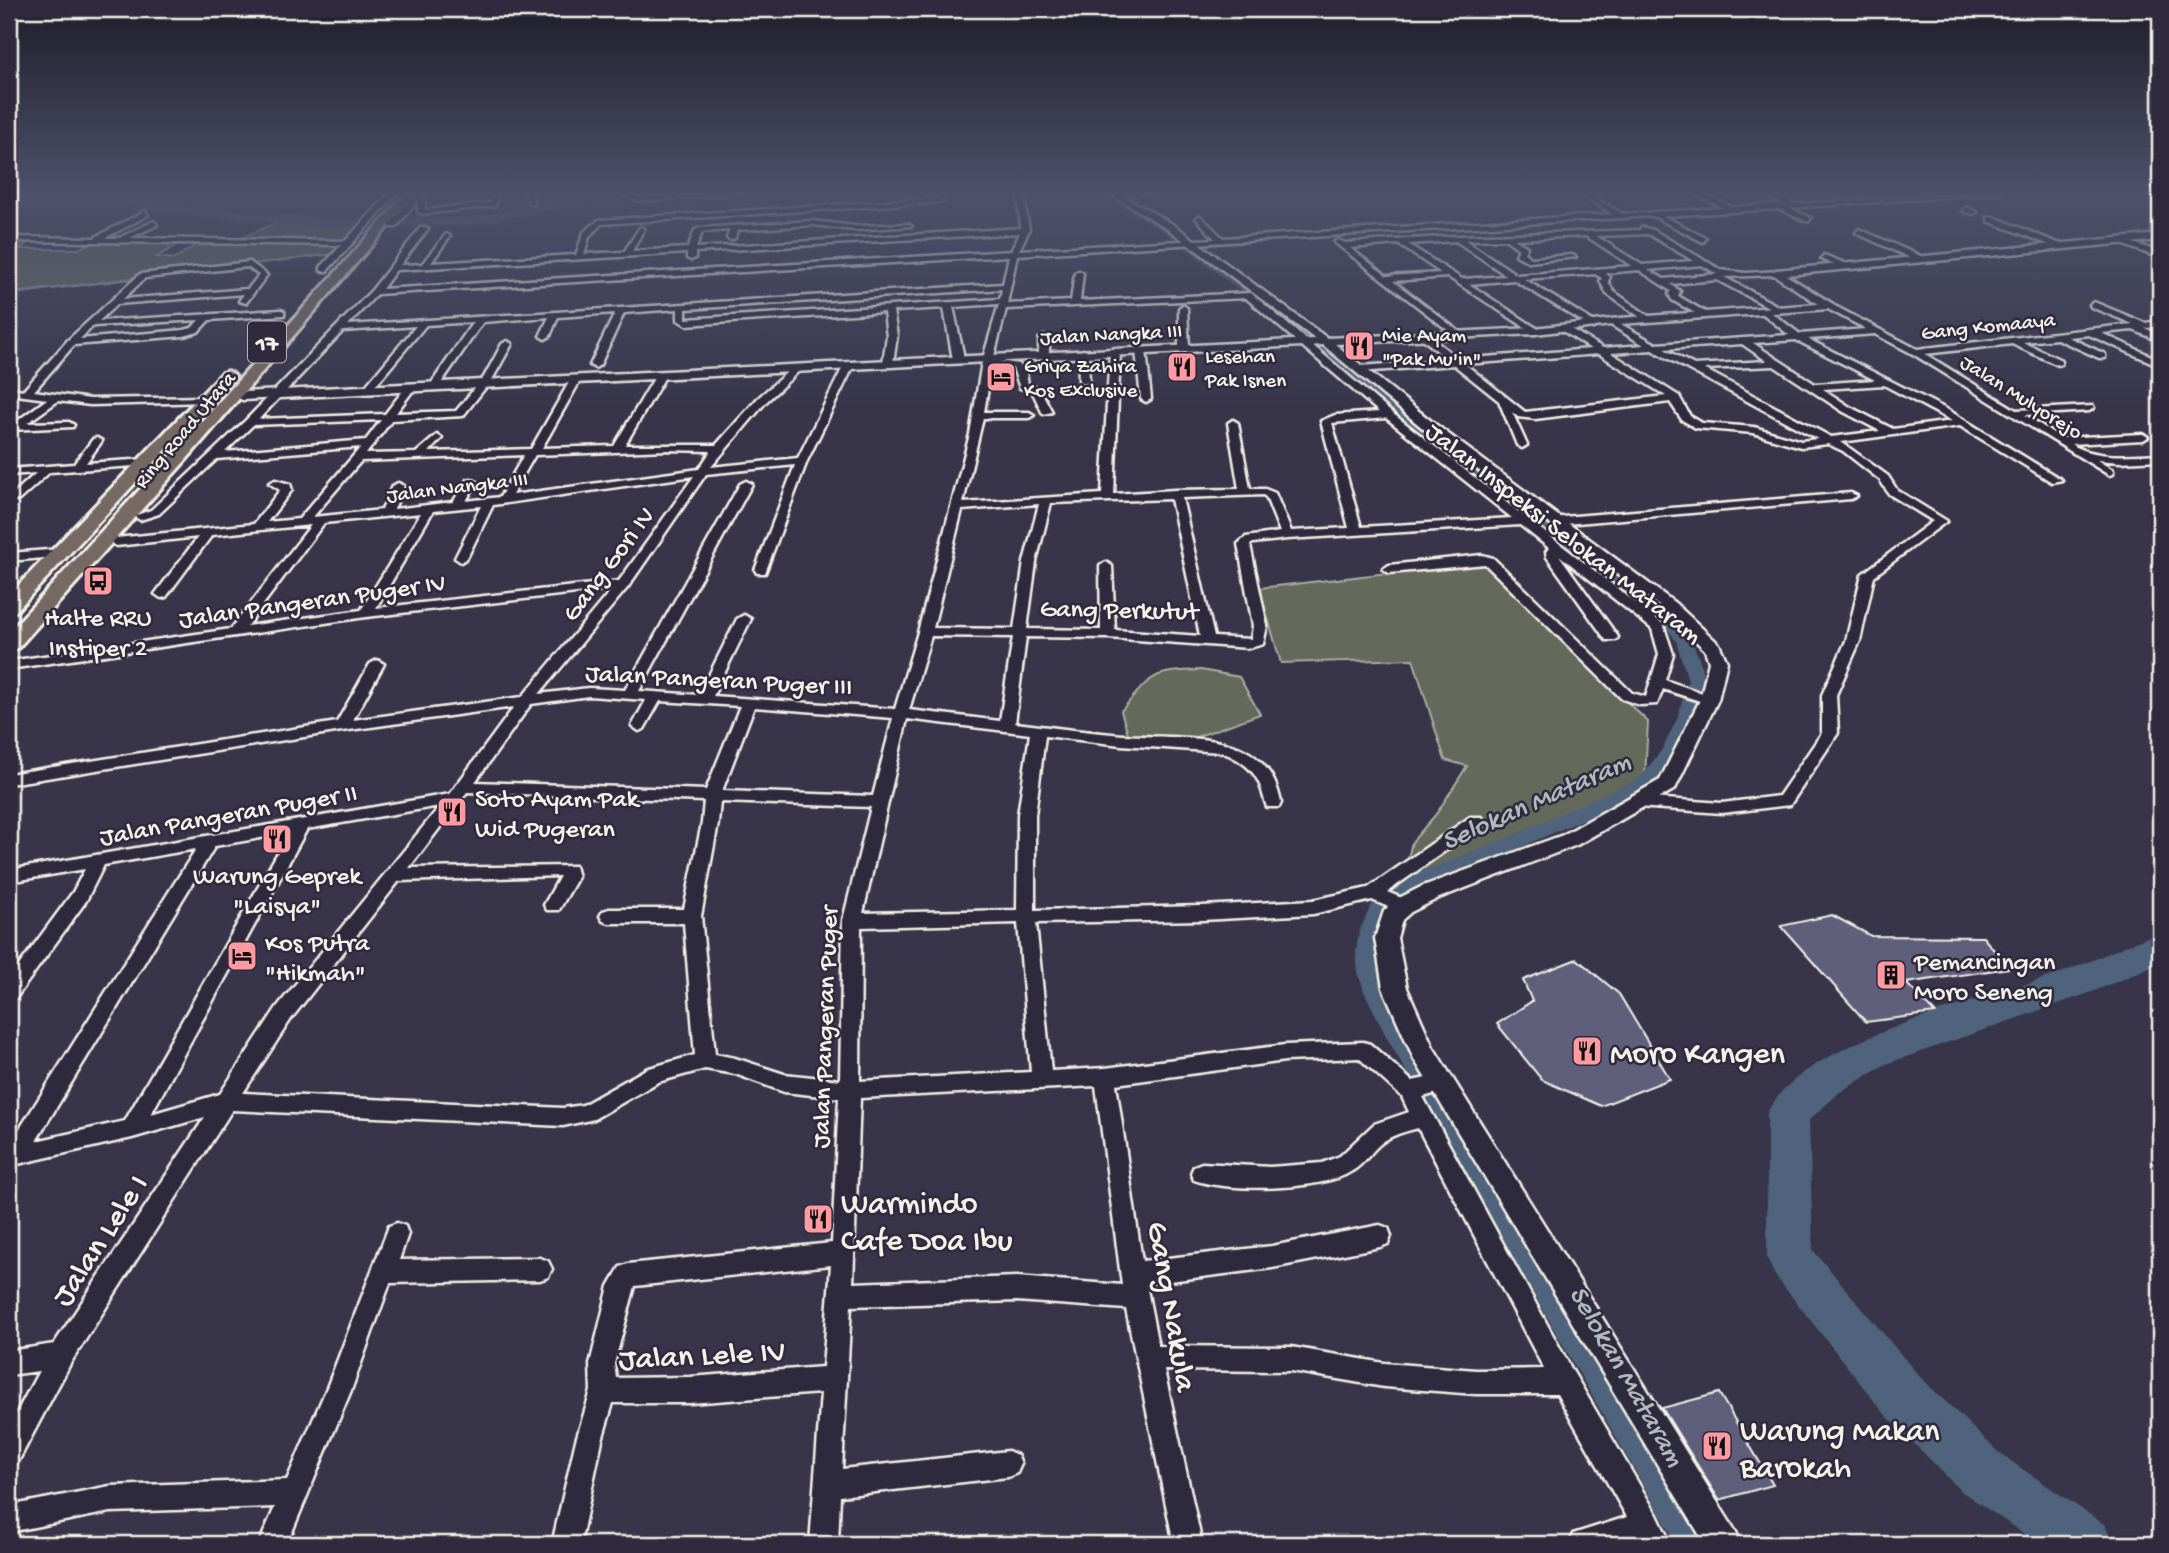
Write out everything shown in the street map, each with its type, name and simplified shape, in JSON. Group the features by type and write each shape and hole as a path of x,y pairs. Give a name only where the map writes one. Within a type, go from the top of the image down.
{"highway":[{"name":"17","path":"9,644 53,603 162,463 332,265"},
{"name":"Ring Road Utara","path":"9,664 53,603 140,516 242,396 277,348 346,265"},
{"name":"Ring Road Utara","path":"307,287 328,269"},
{"path":"264,332 285,309"},
{"name":"17","path":"9,623 277,348"},
{"name":"Ring Road Utara","path":"9,607 62,553 162,463 206,400 239,361"}],"street":[{"path":"26,394 89,324 144,276 237,265"},
{"path":"252,265 262,273"},
{"name":"Ring Road Utara","path":"328,269 331,265"},
{"path":"140,516 155,512 250,422 375,292 396,265"},
{"path":"375,292 443,277 522,265"},
{"path":"341,328 682,305 812,282 864,265"},
{"path":"869,265 870,275"},
{"name":"Jalan Pangeran Puger","path":"824,1544 843,1253 850,1090 852,920 901,713 925,632 979,415 987,360 1011,265"},
{"name":"Jalan Inspeksi Selokan Mataram","path":"1218,265 1359,369 1547,518 1669,606 1713,648 1718,662 1707,699 1668,785 1570,840 1431,892 1388,899"},
{"path":"1366,265 1458,335"},
{"path":"1435,265 1535,331"},
{"path":"1497,265 1593,325"},
{"path":"1585,265 1606,277 1604,281 1610,292 1647,319"},
{"path":"1636,265 1676,291 1673,294 1675,298 1704,315"},
{"path":"1461,282 1671,265"},
{"path":"1706,265 1781,310"},
{"path":"1662,282 1850,265"},
{"path":"394,268 425,266 443,277 1007,286"},
{"path":"219,276 262,273"},
{"path":"243,301 262,273"},
{"path":"1075,304 1079,273"},
{"path":"1776,273 1829,306"},
{"path":"1384,279 1450,275"},
{"path":"810,313 812,282"},
{"path":"114,302 251,291"},
{"path":"682,305 682,320 687,321 948,305 1075,304 1246,295 1388,415 1658,626 1666,654 1663,684 1652,701 1640,701 1627,696 1489,561 1478,559 1389,569"},
{"path":"948,305 959,346 958,360"},
{"path":"2094,305 2160,338"},
{"name":"Jalan Nangka III","path":"242,396 1535,331 1647,319 1829,306"},
{"name":"Gang Komaaya","path":"1829,306 1916,352 2160,324"},
{"path":"888,308 892,336 888,363"},
{"path":"1183,308 1184,348"},
{"path":"89,324 285,309"},
{"path":"595,365 621,310"},
{"path":"1765,311 1798,337 1962,423 2056,480"},
{"path":"829,312 832,324"},
{"path":"545,336 555,314"},
{"path":"71,342 184,333 195,330 208,316"},
{"path":"434,387 480,319"},
{"path":"1612,322 1690,367 1721,380 1752,401 1830,440 1872,466 1894,492 1941,522 1868,574 1853,641 1829,695 1829,733 1784,801 1723,808 1637,802"},
{"path":"367,390 423,323"},
{"path":"1564,328 1675,398 1686,418 1700,426 1754,430 1801,443 1962,423"},
{"path":"1359,369 1457,364 1655,346 1875,331"},
{"path":"2091,332 2160,363"},
{"path":"2058,336 2102,356"},
{"path":"1426,337 1522,415 1535,416 1675,398"},
{"path":"1044,339 1044,355"},
{"path":"1744,341 1811,387 1892,432"},
{"path":"2012,341 2058,362"},
{"path":"250,422 459,414 483,384 507,344"},
{"path":"1141,350 1146,400"},
{"path":"1108,497 1115,351"},
{"name":"Jalan Mulyorejo","path":"1916,352 2109,472"},
{"path":"1083,353 1084,381"},
{"path":"987,360 1016,366 1021,373 1023,386 1037,391 1047,412"},
{"path":"1690,367 1774,363"},
{"path":"761,570 802,461 849,365"},
{"path":"358,458 719,448 762,400 797,368"},
{"path":"617,449 661,375"},
{"path":"504,500 576,379"},
{"path":"1811,387 1883,382"},
{"path":"303,521 358,458 409,388"},
{"path":"9,391 110,402 206,400"},
{"path":"12,427 55,398"},
{"path":"1502,401 1522,445"},
{"path":"2012,413 2089,408"},
{"path":"979,415 1029,415"},
{"path":"1356,531 1326,421 1335,418 1388,415"},
{"path":"1233,423 1245,492"},
{"path":"12,427 69,425"},
{"path":"2058,441 2143,437"},
{"path":"419,456 437,438"},
{"path":"77,467 97,441"},
{"path":"213,456 369,443"},
{"name":"Gang Gori IV","path":"392,875 459,793 526,701 623,584 719,448"},
{"path":"2079,454 2120,459 2160,457"},
{"name":"Jalan Nangka III","path":"116,542 322,518 457,506 802,461"},
{"path":"9,471 162,463"},
{"path":"15,498 47,469"},
{"path":"457,506 471,482"},
{"path":"259,525 287,488 275,483"},
{"path":"630,694 746,484"},
{"path":"386,514 398,486"},
{"path":"955,507 1175,493 1265,492 1271,495 1286,535"},
{"name":"Gang Perkutut","path":"925,632 1108,635 1208,641 1175,493"},
{"path":"1208,641 1249,644 1258,641 1260,626 1244,544 1250,540 1286,535 1851,496"},
{"path":"1007,727 1030,562 1046,500"},
{"path":"461,558 489,502"},
{"path":"366,613 429,509"},
{"path":"235,633 322,518"},
{"path":"161,594 209,531"},
{"path":"1556,547 1552,552 1553,557 1611,637"},
{"path":"9,557 62,553"},
{"path":"1106,566 1108,635"},
{"name":"Jalan Pangeran Puger IV","path":"9,664 366,613 623,584"},
{"path":"705,698 744,620"},
{"path":"342,726 377,664"},
{"path":"1663,684 1707,699"},
{"name":"Jalan Pangeran Puger III","path":"9,779 342,726 589,692 901,713 1121,740 1203,744 1233,750 1259,768 1271,786 1273,803"},
{"path":"639,726 656,696"},
{"path":"705,1061 692,916 710,823 712,795 749,701"},
{"path":"1038,731 1026,826 1026,916 1030,984 1042,1081"},
{"name":"Jalan Pangeran Puger II","path":"9,876 301,826 459,793 712,795 880,802"},
{"path":"852,920 1202,912 1388,899 1476,821"},
{"path":"132,1129 301,826"},
{"path":"12,1156 209,842"},
{"path":"9,993 80,896 97,861"},
{"path":"392,875 569,870 569,877 553,905"},
{"name":"Jalan Lele I","path":"9,1453 61,1355 284,1013 392,875"},
{"path":"1388,899 1392,917 1386,938 1395,988 1423,1052 1425,1087 1422,1117 1564,1381 1652,1535 1583,1544"},
{"path":"609,916 692,916"},
{"path":"12,1156 132,1129 227,1101 563,1117 587,1113 653,1076 705,1061 735,1066 784,1083 850,1090 1105,1077 1285,1053 1363,1050 1425,1087 1724,1544"},
{"name":"Gang Nakula","path":"1105,1077 1134,1286 1188,1544"},
{"path":"1202,1173 1228,1177 1281,1176 1336,1169 1350,1162 1378,1132 1422,1117"},
{"path":"273,1544 397,1234"},
{"path":"839,1295 1134,1286 1380,1236"},
{"path":"604,1391 602,1364 621,1286 628,1275 843,1253"},
{"path":"384,1272 540,1269"},
{"path":"9,1363 61,1355"},
{"path":"1147,1358 1291,1359 1384,1375 1476,1382 1564,1381"},
{"name":"Jalan Lele IV","path":"566,1544 589,1440 604,1391 690,1390 836,1379"},
{"path":"829,1484 1008,1464"},
{"path":"9,1519 110,1499 294,1493"}],"green space":[{"path":"9,265 241,265 9,294"},
{"path":"1482,562 1648,722 1645,776 1624,792 1402,883 1412,842 1437,813 1467,766 1445,760 1413,659 1281,663 1259,588"},
{"path":"1201,670 1239,677 1260,714 1185,741 1129,737 1121,711 1147,682 1171,672"}],"building":[{"name":"Griya Zahira Kos Exclusive","path":"994,369 1011,370 1010,386 991,386"},
{"name":"Pemancingan Moro Seneng","path":"1832,915 1871,936 1983,937 2009,968 1906,983 1935,1013 1866,1022 1781,926"},
{"name":"Moro Kangen","path":"1577,959 1619,994 1670,1079 1601,1106 1542,1080 1497,1024 1532,1001 1523,980"},
{"name":"Warung Makan Barokah","path":"1719,1393 1773,1485 1719,1500 1662,1408"}],"waterway":[{"name":"Selokan Mataram","path":"1214,265 1675,628 1684,641 1697,680 1686,719 1672,749 1648,782 1516,842 1395,891 1379,912 1370,932 1367,952 1375,991 1395,1031 1696,1544"},
{"path":"9,294 141,277"},
{"path":"2086,1544 1980,1472 1901,1394 1790,1258 1788,1113 1826,1080 1872,1052 2079,982 2160,947"}],"place":[{"name":"Mie Ayam \"Pak Mu'in\"","path":"1359,346"},
{"name":"Lesehan Pak Isnen","path":"1182,367"},
{"name":"Griya Zahira Kos Exclusive","path":"1001,377"},
{"name":"Halte RRU Instiper 2","path":"98,581"},
{"name":"Soto Ayam Pak Wid Pugeran","path":"452,812"},
{"name":"Warung Geprek \"Laisya\"","path":"277,839"},
{"name":"Kos Putra \"Hikmah\"","path":"242,956"},
{"name":"Pemancingan Moro Seneng","path":"1891,975"},
{"name":"Moro Kangen","path":"1587,1051"},
{"name":"Warmindo Cafe Doa Ibu","path":"818,1219"},
{"name":"Warung Makan Barokah","path":"1717,1446"}]}
